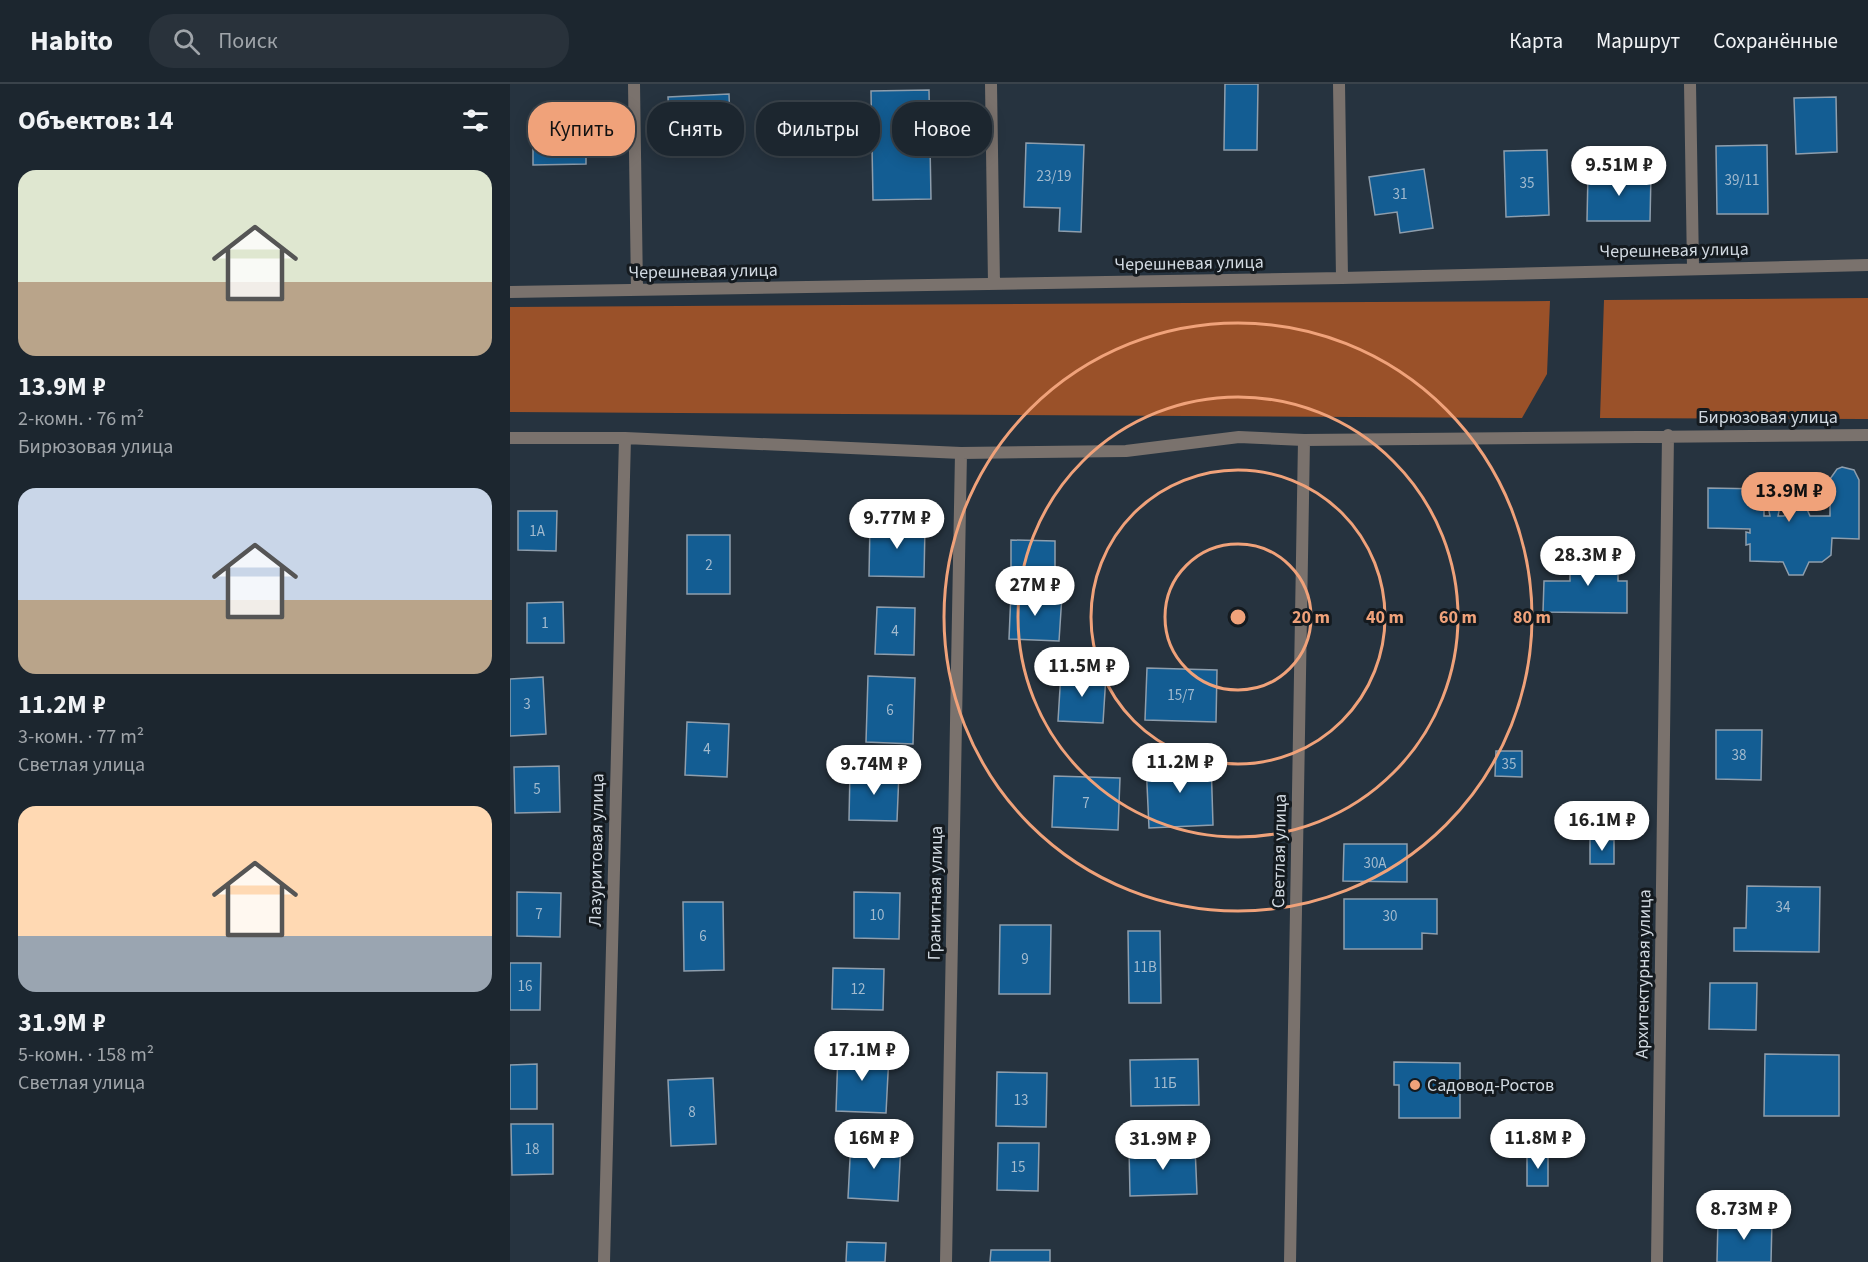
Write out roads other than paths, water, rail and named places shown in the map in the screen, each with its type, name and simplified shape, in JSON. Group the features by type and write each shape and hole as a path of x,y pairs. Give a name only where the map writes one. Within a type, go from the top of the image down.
{"street":[{"path":"634,84 637,290"},
{"path":"991,84 994,284"},
{"path":"1339,84 1342,278"},
{"path":"1690,84 1693,267"},
{"name":"Черешневая улица","path":"510,292 1342,278 1693,267 1868,265"},
{"name":"Архитектурная улица","path":"1658,1262 1668,435"},
{"name":"Бирюзовая улица","path":"510,438 625,438 961,453 1126,451 1239,437 1304,440 1868,435"},
{"name":"Лазуритовая улица","path":"604,1262 625,438"},
{"name":"Светлая улица","path":"1290,1262 1304,440"},
{"name":"Гранитная улица","path":"946,1262 961,453"}],"place":[{"name":"Садовод-Ростов","path":"1415,1085"}]}
